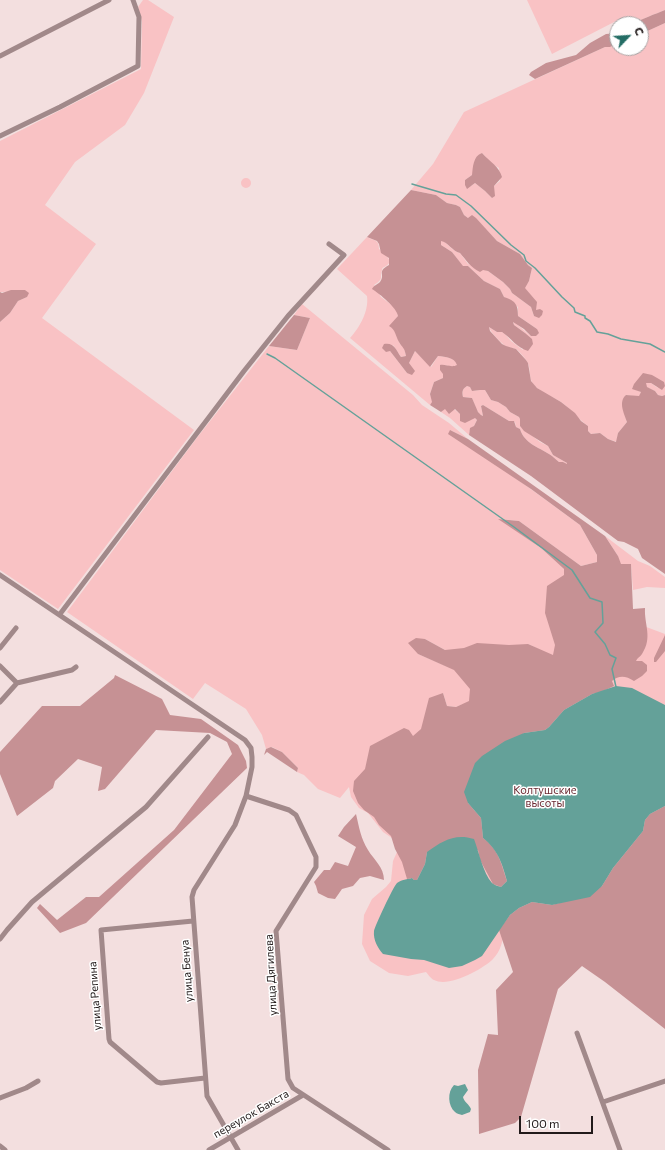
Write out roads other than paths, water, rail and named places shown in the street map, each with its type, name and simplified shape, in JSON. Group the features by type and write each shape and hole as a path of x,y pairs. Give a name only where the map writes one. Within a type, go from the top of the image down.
{"street":[{"path":"0,56 109,0"},
{"path":"0,136 60,107 138,66 139,17 133,0"},
{"path":"60,614 288,316 344,255 329,244"},
{"name":"улица Бенуа","path":"0,574 245,740 251,748 252,767 246,796 235,825 194,890 192,897 207,1096 238,1150"},
{"path":"0,648 16,628"},
{"path":"0,666 17,683"},
{"path":"0,702 17,683 72,670 76,667"},
{"path":"0,938 32,902 146,807 208,736"},
{"name":"улица Дягилева","path":"246,796 289,810 296,815 316,857 316,867 276,931 288,1079 293,1088 388,1150"},
{"name":"улица Репина","path":"193,921 101,930 108,1039 157,1082 161,1083 206,1078"},
{"path":"577,1033 620,1150"},
{"path":"0,1098 26,1088 38,1081"},
{"path":"603,1102 665,1081"},
{"name":"переулок Бакста","path":"209,1150 303,1095"},
{"path":"0,1146 5,1150"}],"water":[{"path":"616,686 632,688 665,705 665,806 650,814 645,820 643,831 613,868 602,886 590,897 552,905 532,902 519,908 510,915 482,956 462,966 449,968 424,960 383,954 376,944 374,931 388,899 397,883 402,880 412,878 417,880 425,864 427,852 443,841 461,837 474,839 484,868 492,883 501,887 507,881 499,857 483,838 481,818 468,803 464,792 475,763 482,756 505,741 524,733 545,730 564,710 592,694"},
{"path":"465,1084 468,1090 463,1097 471,1109 470,1112 462,1115 456,1113 451,1106 449,1095 454,1085 458,1086"}],"waterway":[{"path":"412,184 446,194 456,195 471,206 511,245 524,255 526,261 535,268 574,308 575,312 585,316 597,332 621,339 650,344 665,352"},
{"path":"267,354 275,358 514,527 572,570 590,598 602,602 603,623 595,632 605,644 610,655 616,658 612,669 616,687"}],"park label":[{"name":"Колтушские высоты","path":"545,796"}]}
